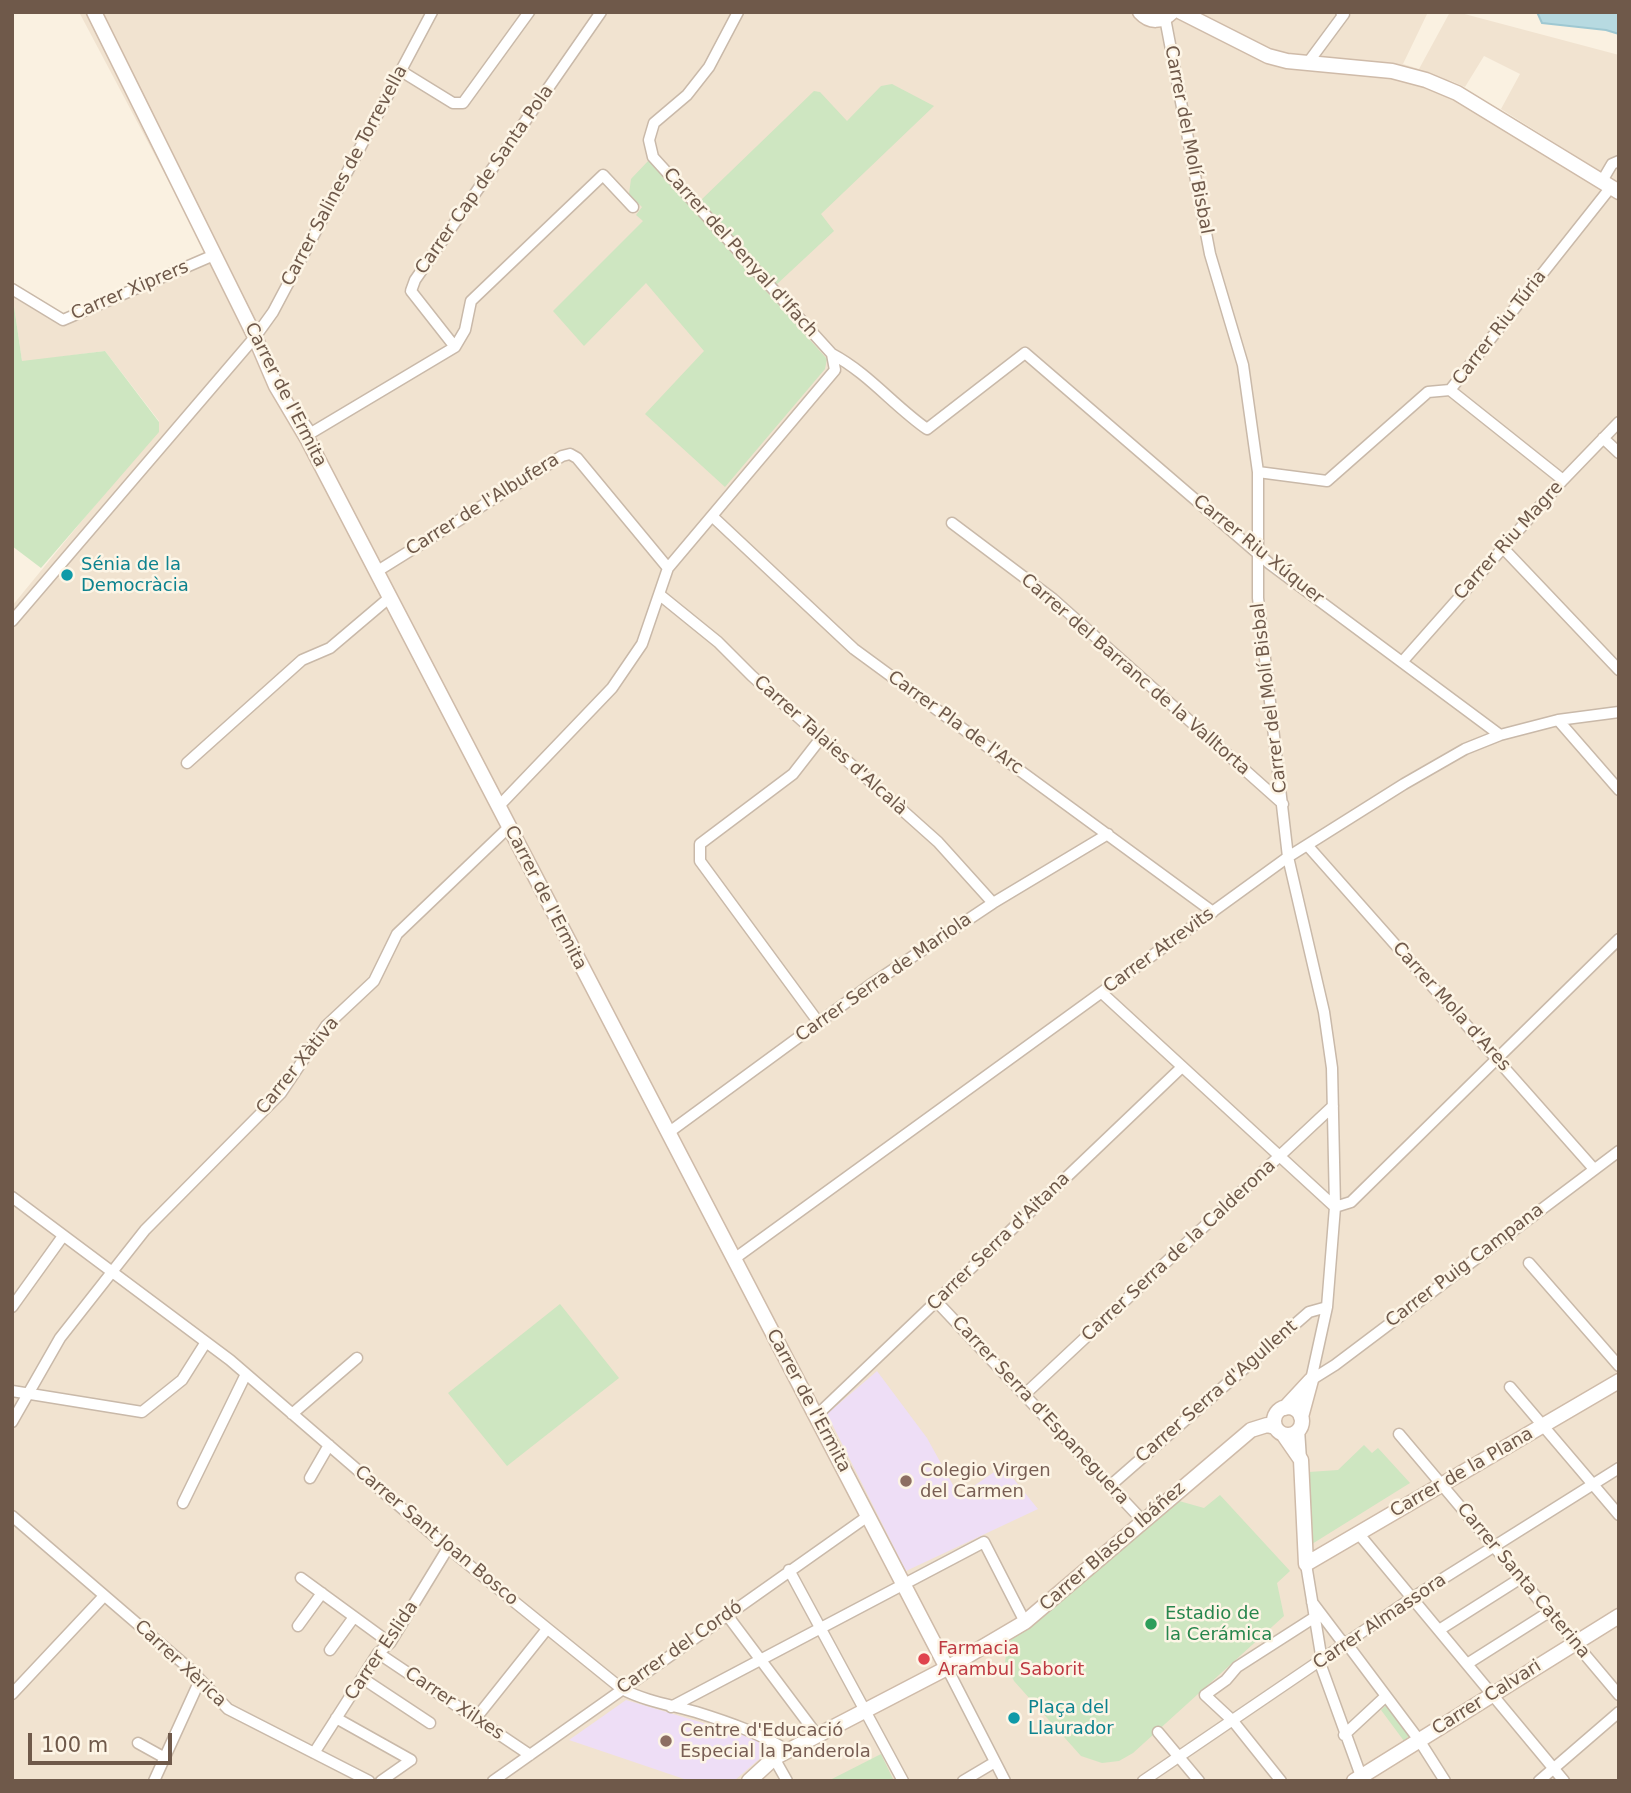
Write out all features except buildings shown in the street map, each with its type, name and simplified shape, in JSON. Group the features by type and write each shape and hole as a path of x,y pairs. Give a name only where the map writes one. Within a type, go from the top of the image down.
{"street":[{"name":"Carrer de l'Ermita","path":"94,12 255,337 276,386 308,440 1005,1781"},
{"name":"Carrer Salines de Torrevella","path":"12,621 255,337 273,312 432,12"},
{"path":"401,71 453,103 463,103 529,12"},
{"name":"Carrer Cap de Santa Pola","path":"455,347 411,291 415,279 601,12"},
{"name":"Carrer del Penyal d'Ifach","path":"738,12 709,67 687,95 654,123 649,140 653,157 832,354 850,364 903,412 928,429 1025,352"},
{"path":"1140,12 1151,20 1169,15"},
{"path":"1181,12 1268,56 1307,64 1392,71 1426,80 1457,93 1611,187"},
{"path":"1307,64 1344,14 1341,12"},
{"name":"Carrer del Molí Bisbal","path":"1169,15 1210,254 1243,365 1258,472 1258,598 1289,857 1324,1012 1332,1068 1335,1207 1327,1307 1300,1423 1301,1460 1306,1564 1321,1662 1358,1779"},
{"name":"Carrer Riu Túria","path":"1258,472 1327,481 1428,392 1450,390 1611,187 1612,164 1619,161"},
{"path":"276,386 312,433 455,347 465,330 471,301 603,175 633,207"},
{"name":"Carrer Xiprers","path":"12,289 63,320 214,255"},
{"name":"Carrer Riu Xúquer","path":"1025,352 1270,564 1500,735"},
{"path":"498,807 612,688 642,644 668,568 835,370 832,354"},
{"path":"1450,390 1563,480"},
{"name":"Carrer Riu Magre","path":"1402,662 1563,480 1619,422"},
{"path":"1603,438 1619,453"},
{"name":"Carrer de l'Albufera","path":"376,572 565,454 577,458 668,568"},
{"name":"Carrer Pla de l'Arc","path":"712,516 854,649 1213,912"},
{"name":"Carrer del Barranc de la Valltorta","path":"953,523 1054,599 1283,804"},
{"path":"1503,548 1619,670"},
{"name":"Carrer Talaies d'Alcalà","path":"660,595 719,642 752,676 938,842 993,903"},
{"path":"187,762 302,660 330,648 389,598"},
{"name":"Carrer Atrevits","path":"734,1259 1289,857 1404,784 1465,749 1500,735 1558,720 1619,712"},
{"path":"1558,720 1619,790"},
{"path":"819,1023 700,861 700,844 793,774 821,738"},
{"name":"Carrer Xàtiva","path":"12,1422 60,1338 145,1230 281,1093 326,1027 374,981 397,934 509,827"},
{"name":"Carrer Serra de Mariola","path":"668,1133 870,985 993,903 1108,834"},
{"name":"Carrer Mola d'Ares","path":"1307,845 1594,1168"},
{"path":"1102,993 1335,1207 1351,1202 1619,939"},
{"name":"Carrer Serra d'Aitana","path":"816,1416 1182,1067"},
{"name":"Carrer Serra de la Calderona","path":"1024,1395 1333,1106"},
{"name":"Carrer Puig Campana","path":"1311,1380 1335,1365 1619,1151"},
{"name":"Carrer Sant Joan Bosco","path":"12,1197 246,1374 448,1548 622,1689 766,1737 781,1754"},
{"path":"12,1307 63,1236"},
{"path":"1529,1263 1619,1366"},
{"name":"Carrer Serra d'Espaneguera","path":"937,1302 1143,1521"},
{"name":"Carrer Serra d'Agullent","path":"1111,1485 1310,1312 1327,1307"},
{"path":"12,1391 142,1412 183,1380 206,1342"},
{"path":"292,1414 357,1358"},
{"path":"183,1503 246,1374"},
{"path":"1301,1460 1279,1431 1275,1415 1311,1380"},
{"name":"Carrer de la Plana","path":"1306,1564 1619,1381"},
{"path":"1510,1388 1619,1515"},
{"path":"1279,1431 1292,1434 1300,1423 1293,1408 1285,1408"},
{"name":"Carrer Blasco Ibáñez","path":"749,1781 781,1754 947,1668 1025,1622 1251,1430 1267,1425 1279,1431"},
{"name":"Carrer Santa Caterina","path":"1399,1434 1619,1695"},
{"path":"310,1478 329,1445"},
{"name":"Carrer Almassora","path":"1143,1781 1412,1598 1619,1468"},
{"name":"Carrer Xèrica","path":"12,1516 200,1680 228,1709 369,1781"},
{"name":"Carrer del Cordó","path":"493,1781 869,1516"},
{"path":"1358,1533 1564,1781"},
{"path":"671,1707 984,1542 1025,1622"},
{"name":"Carrer Eslida","path":"314,1753 378,1653 390,1643 448,1548"},
{"path":"789,1570 902,1781"},
{"path":"300,1578 390,1643"},
{"path":"1439,1630 1521,1578"},
{"path":"298,1626 322,1593"},
{"path":"12,1694 104,1596"},
{"path":"1312,1602 1419,1740 1445,1781"},
{"path":"1467,1664 1549,1612"},
{"path":"727,1615 817,1735"},
{"name":"Carrer Calvari","path":"1358,1779 1619,1616"},
{"path":"330,1650 354,1617"},
{"path":"1281,1781 1233,1721 1205,1695 1226,1680 1237,1667 1315,1617"},
{"path":"476,1718 547,1629"},
{"name":"Carrer Xilxes","path":"378,1653 530,1755"},
{"path":"362,1678 430,1723"},
{"path":"154,1781 200,1680"},
{"path":"1344,1735 1386,1696"},
{"path":"1539,1781 1619,1712"},
{"path":"336,1718 411,1760 381,1781"},
{"path":"1158,1732 1199,1781"},
{"path":"138,1743 165,1758"},
{"path":"781,1754 787,1781"},
{"path":"963,1781 995,1762"}],"shaded area":[{"path":"79,12 1428,12 1403,64 1419,69 1450,12 1457,12 1619,55 1619,183 1501,109 1520,74 1484,56 1465,87 1449,80 1619,196 1619,1781 12,1781 12,606 159,427 159,421 105,351 22,362 12,292 63,317 206,252"},
{"name":"Colegio Virgen del Carmen","path":"877,1371 927,1438 959,1496 1003,1466 1038,1509 906,1571 827,1414"},
{"name":"Centre d'Educació Especial la Panderola","path":"626,1700 764,1741 765,1754 734,1781 690,1781 569,1740"}],"green space":[{"path":"892,84 934,106 821,214 834,231 776,285 700,201 814,91 820,92 847,121 881,86"},
{"path":"649,160 827,359 825,369 725,487 645,414 704,351 646,283 584,346 553,311 643,221 636,215 642,207 629,194 631,179"},
{"path":"12,306 22,361 105,351 159,422 159,432 41,568 12,546"},
{"path":"560,1304 619,1378 507,1466 448,1393"},
{"path":"1364,1445 1372,1453 1378,1448 1410,1483 1312,1544 1309,1472 1338,1470"},
{"name":"Estadio de la Cerámica","path":"1220,1495 1290,1571 1277,1583 1284,1616 1133,1753 1119,1761 1102,1763 1081,1756 1014,1681 1005,1663 1007,1646 1017,1632 1172,1499 1204,1508"},
{"path":"1387,1704 1409,1736 1404,1741 1381,1710"},
{"path":"881,1754 894,1781 828,1781"}],"water":[{"path":"1537,12 1619,12 1619,34 1606,30 1542,23"}],"place":[{"name":"Sénia de la Democràcia","path":"67,575"},
{"name":"Colegio Virgen del Carmen","path":"906,1481"},
{"name":"Estadio de la Cerámica","path":"1151,1624"},
{"name":"Farmacia Arambul Saborit","path":"924,1659"},
{"name":"Plaça del Llaurador","path":"1014,1718"},
{"name":"Centre d'Educació Especial la Panderola","path":"666,1741"}]}
